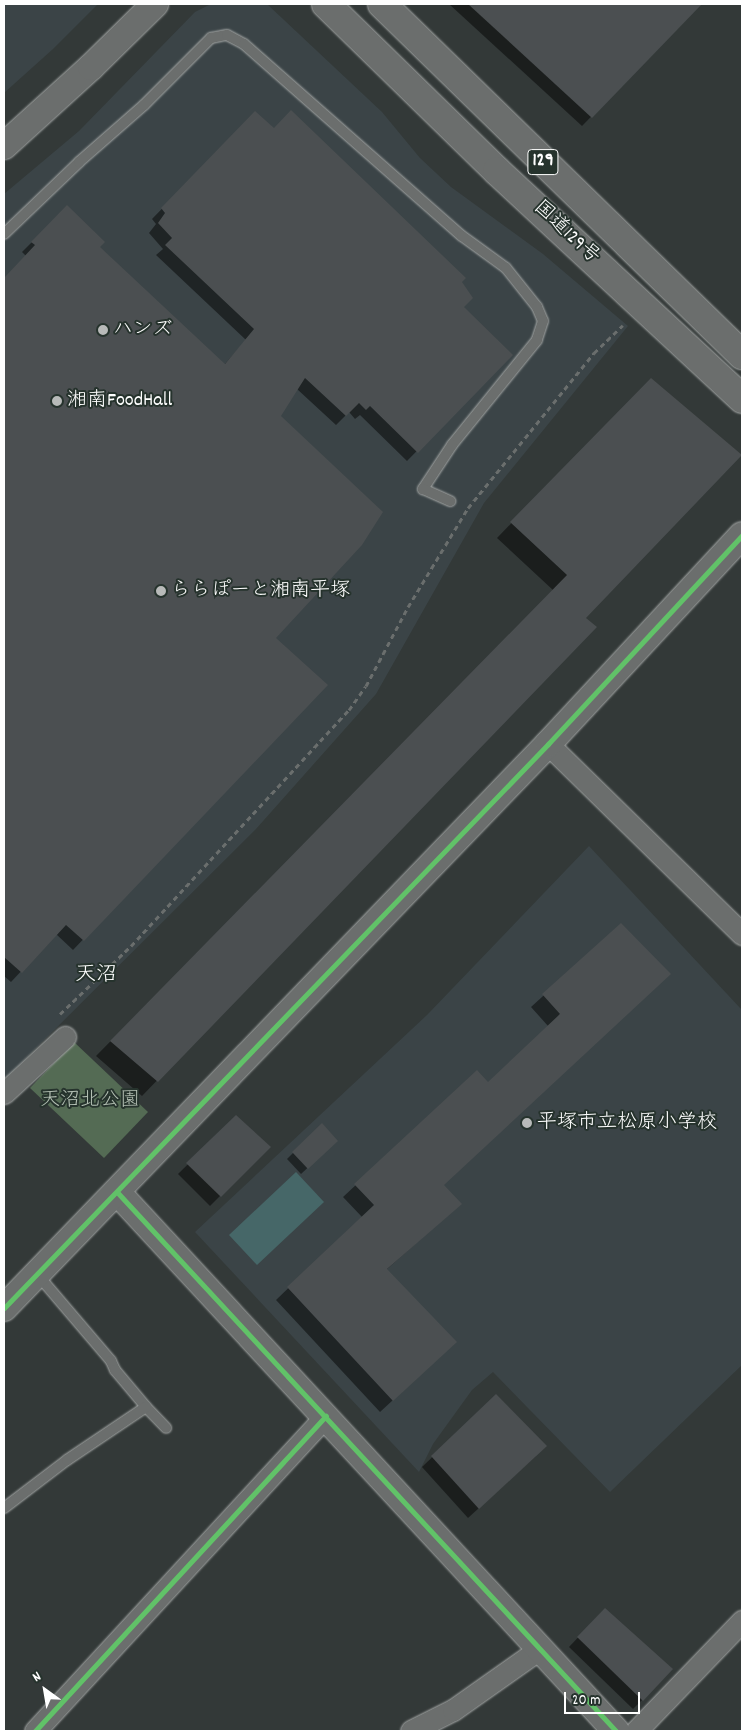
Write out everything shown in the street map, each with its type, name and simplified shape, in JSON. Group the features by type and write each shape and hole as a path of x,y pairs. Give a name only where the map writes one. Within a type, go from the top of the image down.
{"highway":[{"name":"国道129号","path":"326,4 497,171 742,399"},
{"name":"国道129号","path":"382,4 742,355"}],"street":[{"path":"4,146 91,67 155,4"},
{"path":"4,1308 548,744 742,535"},
{"path":"548,744 742,934"},
{"path":"4,1092 64,1038"},
{"path":"117,1192 616,1731"},
{"path":"35,1731 326,1416"},
{"path":"636,1731 742,1621"},
{"path":"411,1731 453,1710 541,1648"}],"lane":[{"path":"4,234 79,162 144,105 210,38 227,35 244,44 462,236 506,268 537,307 543,320 536,340 452,445 424,488 450,501"},
{"path":"37,1273 111,1361 115,1370 166,1428"},
{"path":"4,1508 67,1460 146,1407"}],"path":[{"path":"57,1017 131,946 349,710 366,686 408,607 468,508 594,353 625,323"}],"shaded area":[{"path":"4,4 98,4 53,49 4,93"},
{"path":"211,4 267,4 382,112 420,158 451,187 543,254 628,326 484,503 376,694 256,829 4,1080 4,194 79,131 195,12"},
{"name":"平塚市立松原小学校","path":"589,846 742,1010 742,1365 610,1492 493,1372 472,1390 433,1444 419,1472 195,1232 427,1015"}],"green space":[{"name":"天沼北公園","path":"74,1042 148,1112 104,1158 30,1088"}],"water":[{"path":"296,1172 324,1202 257,1265 229,1235"}],"building":[{"path":"468,4 702,4 592,118"},
{"name":"ららぽーと湘南平塚","path":"291,110 466,278 462,282 473,298 464,307 513,355 418,453 370,406 366,410 359,403 346,416 305,378 281,416 383,512 362,545 276,638 328,685 84,941 66,925 22,973 4,957 4,278 35,245 31,242 67,205 105,242 100,247 225,364 254,329 165,245 172,238 158,223 165,213 161,208 255,111 274,128"},
{"path":"651,378 742,455 586,618 597,627 158,1082 110,1041 567,575 510,522"},
{"path":"621,923 671,974 444,1185 462,1204 387,1269 457,1342 393,1401 287,1287 374,1205 354,1184 477,1070 488,1082 560,1014 542,994"},
{"path":"236,1115 271,1147 221,1197 186,1163"},
{"path":"322,1123 338,1141 308,1169 292,1152"},
{"path":"496,1394 547,1446 479,1509 431,1456"},
{"path":"605,1608 673,1669 643,1701 577,1637"}],"cycle path":[{"path":"4,1308 548,744 742,535"},
{"path":"117,1192 616,1731"},
{"path":"35,1731 326,1416"}],"place":[{"name":"ハンズ","path":"103,330"},
{"name":"湘南FoodHall","path":"57,401"},
{"name":"ららぽーと湘南平塚","path":"161,591"},
{"name":"平塚市立松原小学校","path":"527,1123"}],"district":[{"name":"天沼","path":"96,976"}]}
